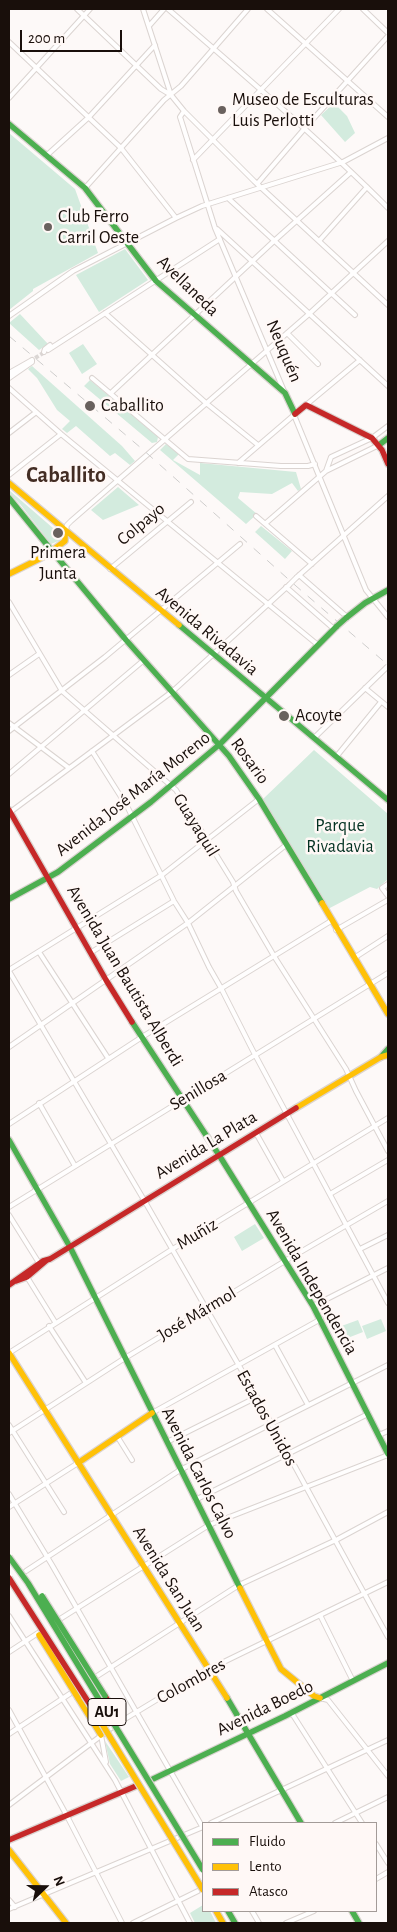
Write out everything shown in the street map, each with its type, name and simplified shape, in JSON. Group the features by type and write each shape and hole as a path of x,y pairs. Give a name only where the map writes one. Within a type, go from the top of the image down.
{"main road":[{"name":"Avellaneda","path":"9,124 85,188 156,281 285,393"},
{"name":"Neuquén","path":"285,393 294,415"},
{"path":"294,415 306,405 372,438 379,445 388,464"},
{"path":"379,445 388,438"},
{"name":"Avenida Rivadavia","path":"9,483 160,612 388,800"},
{"path":"9,498 52,551"},
{"path":"9,574 52,551 65,541 65,532"},
{"name":"Rosario","path":"52,551 126,640 220,744 259,799 388,1014"},
{"name":"Avenida José María Moreno","path":"9,899 48,878 133,818 220,744 346,617 388,590"},
{"name":"Avenida Juan Bautista Alberdi","path":"9,812 106,980 219,1155"},
{"name":"Avenida La Plata","path":"381,1057 388,1049"},
{"name":"Avenida La Plata","path":"12,1284 40,1263 70,1247 349,1076 381,1057 388,1055"},
{"name":"Avenida Carlos Calvo","path":"9,1140 96,1297 151,1414 284,1672 314,1696 320,1698"},
{"name":"Avenida Independencia","path":"219,1155 314,1306 388,1454"},
{"name":"Avenida La Plata","path":"12,1284 28,1276 47,1260"},
{"path":"28,1276 31,1271 40,1266 40,1263"},
{"name":"Avenida San Juan","path":"9,1353 249,1733 300,1822"},
{"path":"78,1463 151,1414"},
{"name":"AU1","path":"9,1557 28,1583 202,1868"},
{"path":"9,1579 27,1615 101,1735"},
{"name":"AU1","path":"9,1579 101,1722 200,1890"},
{"path":"28,1583 38,1590 57,1618 120,1722"},
{"name":"Avenida Boedo","path":"154,1778 249,1733 388,1663"},
{"path":"9,1840 136,1786"},
{"path":"9,1850 66,1923"},
{"path":"217,1912 223,1923"},
{"path":"229,1912 235,1923"},
{"path":"353,1912 359,1923"}],"street":[{"path":"77,9 136,66 171,95 184,111 296,221 388,305"},
{"path":"9,98 90,9"},
{"path":"143,9 171,95"},
{"path":"149,26 164,9"},
{"path":"168,9 343,162 388,208"},
{"path":"85,188 164,100 214,49 248,9"},
{"path":"267,9 388,118"},
{"path":"193,160 339,9"},
{"path":"256,190 257,183 388,34 363,9"},
{"path":"9,42 121,148 176,218"},
{"path":"46,156 90,117 155,45"},
{"name":"Neuquén","path":"184,111 180,117 207,204 285,393"},
{"path":"9,316 73,271 176,218 207,204 343,162 388,138"},
{"path":"111,393 252,261 351,172"},
{"path":"319,241 367,187"},
{"path":"228,198 356,315"},
{"path":"216,228 388,386"},
{"path":"48,350 220,238"},
{"path":"65,532 67,525 332,294 388,241"},
{"path":"102,313 106,313 48,352 43,352 71,332 102,313"},
{"path":"106,313 206,403 258,445"},
{"path":"287,333 318,364"},
{"path":"32,360 32,362 9,375 32,360"},
{"path":"306,405 360,360"},
{"path":"9,375 28,362"},
{"path":"92,378 188,459 281,466 308,466 315,464"},
{"path":"9,388 35,413 318,645"},
{"path":"9,433 35,413"},
{"path":"238,463 294,415"},
{"name":"Neuquén","path":"294,415 366,590 388,617"},
{"path":"326,471 330,457 372,438 388,426"},
{"path":"9,475 61,434"},
{"path":"266,523 326,471 379,445"},
{"path":"9,812 173,691 388,496"},
{"name":"Colpayo","path":"110,569 191,502"},
{"path":"256,516 312,564"},
{"path":"9,731 126,640 240,544"},
{"path":"298,576 346,617"},
{"path":"288,586 336,627"},
{"name":"Guayaquil","path":"9,602 62,691 176,790 274,956 315,1018 349,1076 388,1151"},
{"path":"9,675 39,654"},
{"path":"9,774 144,660"},
{"path":"314,738 387,667"},
{"path":"365,688 388,708"},
{"path":"336,757 381,702"},
{"path":"9,723 69,768"},
{"path":"92,751 133,818 255,1056 288,1114 388,1303"},
{"path":"9,971 162,876 259,799"},
{"path":"9,1047 188,923 286,846"},
{"path":"336,930 388,898 382,888 388,884"},
{"path":"90,953 174,901"},
{"path":"9,1124 108,1058 331,921"},
{"path":"354,958 388,936"},
{"path":"39,952 108,1058"},
{"name":"Estados Unidos","path":"9,971 111,1143 238,1364 388,1637"},
{"name":"Senillosa","path":"9,1207 388,973"},
{"path":"39,1103 75,1166"},
{"name":"Muñiz","path":"9,1353 171,1250 388,1118"},
{"path":"256,1133 283,1181"},
{"path":"330,1194 388,1160"},
{"name":"José Mármol","path":"11,1432 125,1358 388,1201"},
{"path":"9,1215 40,1263"},
{"path":"360,1249 388,1235"},
{"path":"314,1306 388,1268"},
{"path":"28,1276 55,1322"},
{"path":"151,1414 321,1319"},
{"path":"49,1326 86,1382"},
{"path":"275,1345 308,1405"},
{"path":"26,1571 180,1470 388,1364"},
{"path":"167,1442 257,1398"},
{"path":"195,1500 368,1414"},
{"path":"9,1425 11,1432 64,1512"},
{"path":"379,1435 388,1431"},
{"path":"117,1436 132,1460"},
{"path":"60,1619 208,1525 388,1454"},
{"path":"9,1508 78,1463"},
{"path":"9,1494 48,1557 202,1825"},
{"path":"9,1734 239,1585 336,1540 388,1512"},
{"name":"Colombres","path":"9,1805 120,1722 208,1669 388,1582"},
{"path":"320,1615 353,1681"},
{"path":"9,1616 122,1792 190,1923"},
{"path":"9,1652 38,1633"},
{"path":"320,1698 329,1701 388,1776"},
{"path":"9,1710 46,1776 122,1923"},
{"path":"291,1712 361,1822"},
{"path":"101,1735 107,1767"},
{"path":"213,1822 388,1740"},
{"path":"337,1822 388,1797"},
{"path":"9,1909 202,1827"},
{"path":"377,1846 388,1863"},
{"path":"377,1878 388,1872"},
{"path":"133,1923 200,1890"},
{"path":"9,1900 14,1907"},
{"path":"253,1912 259,1923"},
{"path":"286,1923 312,1912"}],"green space":[{"path":"334,103 347,116 355,133 345,142 321,115"},
{"name":"Club Ferro Carril Oeste","path":"9,133 75,189 98,253 33,289 33,291 9,310"},
{"name":"Club Ferro Carril Oeste","path":"125,249 148,280 99,312 76,275"},
{"path":"20,314 48,344 39,350 9,323"},
{"path":"83,344 97,364 82,374 69,353"},
{"path":"32,366 122,446 135,461 130,465 115,453 110,456 76,426 67,433 62,429 70,421 57,410 37,378 28,369"},
{"path":"90,380 158,437 157,442 152,443 84,386"},
{"path":"166,444 179,454 173,460 200,475 200,463 296,472 301,489 298,491 292,483 272,494 240,492 238,498 257,514 246,524 160,450"},
{"path":"118,487 139,505 103,520 91,510"},
{"path":"9,490 61,535 61,540 51,544 9,493"},
{"path":"261,526 292,551 285,559 255,532"},
{"name":"Parque Rivadavia","path":"314,750 388,814 388,879 377,889 370,887 326,910 263,799"},
{"path":"255,1224 264,1238 242,1251 234,1237"},
{"path":"381,1319 386,1331 367,1339 362,1326"},
{"path":"358,1320 363,1332 340,1341 336,1328"},
{"path":"105,1741 129,1777 121,1781 110,1764"},
{"path":"202,1906 202,1912 210,1912 216,1923 195,1923 190,1913"}],"tunnel":[{"path":"30,361 45,352"}],"railway":[{"path":"9,336 141,448 388,665"}],"traffic: fast":[{"path":"9,124 85,188 156,281 285,393 295,414"},
{"path":"379,445 388,438"},
{"path":"9,498 52,551"},
{"path":"52,551 126,640 229,756 259,799 322,903"},
{"path":"346,618 365,603 388,590"},
{"path":"337,626 346,618"},
{"path":"179,625 388,800"},
{"path":"9,899 58,872 151,802 220,744 337,626"},
{"path":"132,1022 219,1155 313,1306 388,1454"},
{"path":"381,1057 388,1049"},
{"path":"9,1140 70,1247 240,1588"},
{"path":"9,1557 28,1583 202,1868"},
{"path":"42,1596 105,1696"},
{"path":"153,1779 285,1716 388,1663"},
{"path":"227,1698 300,1822"},
{"path":"229,1912 235,1923"},
{"path":"353,1912 359,1923"}],"traffic: slow":[{"path":"9,483 179,625"},
{"path":"9,574 45,556 65,541 65,532"},
{"path":"322,903 388,1014"},
{"path":"296,1108 381,1057 388,1055"},
{"path":"9,1353 227,1698"},
{"path":"78,1463 152,1413"},
{"path":"240,1588 281,1669 314,1696 320,1698"},
{"path":"39,1635 78,1698"},
{"path":"78,1698 101,1735"},
{"path":"96,1714 202,1888"},
{"path":"9,1850 66,1923"},
{"path":"217,1912 223,1923"}],"traffic: jam":[{"path":"295,414 306,405 372,438 382,450 388,464"},
{"path":"9,810 132,1022"},
{"path":"9,1285 43,1261 50,1259 296,1108"},
{"path":"16,1281 27,1277 47,1260"},
{"path":"9,1578 96,1714"},
{"path":"105,1696 121,1722"},
{"path":"9,1840 136,1786"}],"place":[{"name":"Museo de Esculturas Luis Perlotti","path":"222,110"},
{"name":"Club Ferro Carril Oeste","path":"48,227"},
{"name":"Caballito","path":"90,406"},
{"name":"Primera Junta","path":"58,533"},
{"name":"Acoyte","path":"284,716"}],"district":[{"name":"Caballito","path":"66,475"}]}
